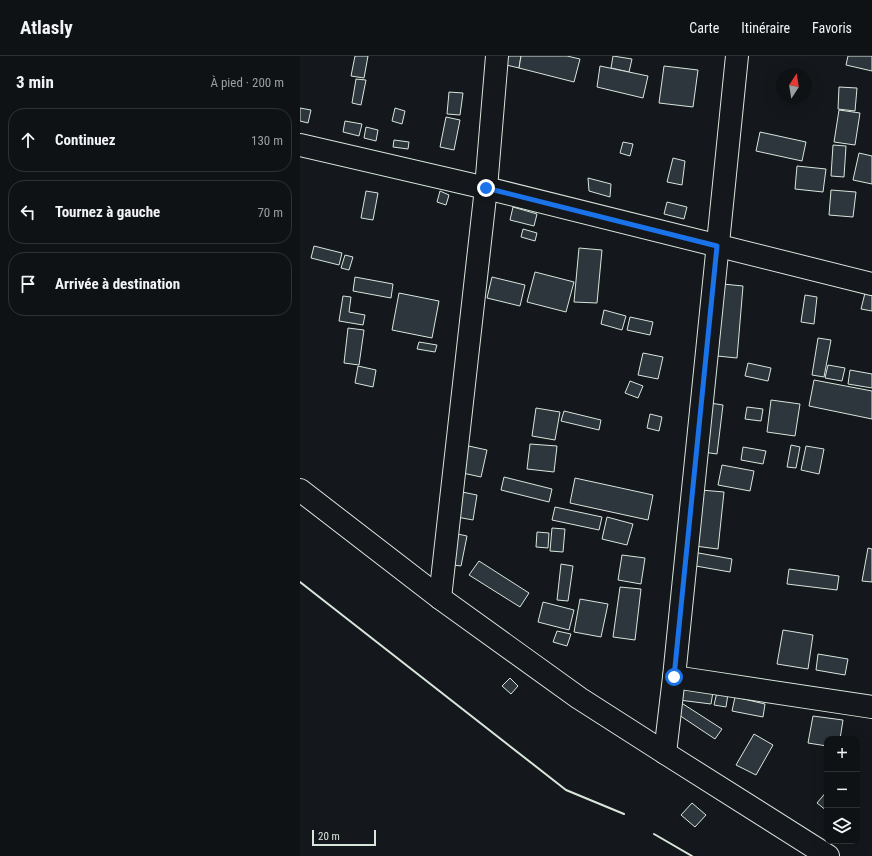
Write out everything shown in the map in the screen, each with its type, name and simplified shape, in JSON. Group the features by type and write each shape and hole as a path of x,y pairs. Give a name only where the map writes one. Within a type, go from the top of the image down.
{"street":[{"path":"440,598 486,188 497,56"},
{"path":"665,754 737,56"},
{"path":"300,145 486,188 872,284"},
{"path":"300,490 440,598 579,698 665,754 828,856"},
{"path":"674,677 872,707"}],"building":[{"path":"355,56 368,56 364,78 351,76"},
{"path":"503,56 521,56 519,68 502,64"},
{"path":"521,56 567,56 580,59 574,82 519,68"},
{"path":"613,56 632,59 629,72 611,68"},
{"path":"848,56 872,56 872,71 846,65"},
{"path":"600,66 648,76 643,98 597,87"},
{"path":"664,66 698,70 693,107 659,103"},
{"path":"356,79 366,80 361,105 352,103"},
{"path":"839,87 857,88 855,111 838,109"},
{"path":"449,92 463,93 460,115 447,114"},
{"path":"300,108 311,110 308,123 300,121"},
{"path":"395,108 405,111 402,124 392,121"},
{"path":"839,110 860,113 855,145 834,142"},
{"path":"446,117 460,120 454,150 440,147"},
{"path":"345,121 362,124 359,136 343,132"},
{"path":"366,127 378,130 376,141 364,138"},
{"path":"760,132 806,142 802,161 756,151"},
{"path":"394,140 409,142 408,149 393,147"},
{"path":"623,142 633,144 630,156 620,153"},
{"path":"833,145 846,146 844,177 831,176"},
{"path":"859,153 872,156 872,184 853,180"},
{"path":"673,158 685,161 682,185 667,182"},
{"path":"797,166 826,169 823,192 795,189"},
{"path":"588,178 611,184 610,197 589,191"},
{"path":"831,190 856,192 853,217 829,215"},
{"path":"366,191 378,193 373,220 361,218"},
{"path":"440,191 449,195 446,205 437,202"},
{"path":"667,202 687,207 684,219 664,214"},
{"path":"513,207 537,214 534,226 510,220"},
{"path":"523,229 537,233 535,241 521,237"},
{"path":"314,246 342,253 339,265 311,258"},
{"path":"579,248 602,250 597,303 574,302"},
{"path":"345,255 353,257 349,270 341,268"},
{"path":"535,272 574,282 566,312 527,302"},
{"path":"355,277 393,284 391,298 353,291"},
{"path":"492,277 525,285 520,306 487,298"},
{"path":"723,284 743,286 737,358 717,356"},
{"path":"866,289 872,291 872,311 861,309"},
{"path":"399,293 439,301 432,338 392,330"},
{"path":"805,295 817,297 814,324 801,322"},
{"path":"343,296 351,297 349,312 365,315 363,325 339,321"},
{"path":"604,310 626,316 622,330 601,324"},
{"path":"630,317 653,322 650,335 627,330"},
{"path":"348,328 364,330 359,365 344,363"},
{"path":"818,338 831,340 824,377 812,375"},
{"path":"419,342 437,345 435,352 417,349"},
{"path":"643,353 663,357 658,379 638,375"},
{"path":"748,363 771,368 768,381 745,376"},
{"path":"828,365 845,368 842,381 825,378"},
{"path":"358,366 376,370 373,387 355,383"},
{"path":"850,370 872,374 872,388 848,384"},
{"path":"814,380 872,391 872,419 809,406"},
{"path":"630,381 643,386 638,398 625,393"},
{"path":"771,400 800,404 795,436 767,432"},
{"path":"710,403 723,405 717,454 703,452"},
{"path":"747,407 763,409 761,421 745,419"},
{"path":"536,408 560,412 555,440 532,436"},
{"path":"564,411 601,420 599,430 561,421"},
{"path":"650,414 662,417 659,431 647,428"},
{"path":"530,444 557,446 554,472 527,469"},
{"path":"464,445 487,450 481,477 458,472"},
{"path":"791,445 800,447 796,468 787,467"},
{"path":"806,446 824,449 819,474 801,470"},
{"path":"743,447 766,451 763,464 741,460"},
{"path":"722,465 754,471 750,491 718,485"},
{"path":"504,477 552,489 549,502 501,490"},
{"path":"575,478 653,495 648,520 570,503"},
{"path":"701,490 724,492 718,549 695,546"},
{"path":"462,492 477,495 473,520 457,517"},
{"path":"555,507 602,517 599,530 552,520"},
{"path":"607,517 633,524 627,545 602,539"},
{"path":"552,528 565,529 563,552 550,551"},
{"path":"537,532 549,533 548,548 536,547"},
{"path":"453,533 467,536 461,566 447,564"},
{"path":"868,548 872,549 872,582 862,581"},
{"path":"693,552 732,559 730,572 690,565"},
{"path":"622,555 645,558 641,584 618,580"},
{"path":"479,561 529,593 520,607 469,575"},
{"path":"561,564 573,566 568,601 557,600"},
{"path":"789,569 839,576 837,590 787,584"},
{"path":"620,587 641,589 635,640 613,637"},
{"path":"580,599 608,604 601,637 574,632"},
{"path":"543,602 574,610 569,630 538,622"},
{"path":"783,630 813,635 808,669 777,664"},
{"path":"557,631 571,634 567,646 553,642"},
{"path":"818,654 848,659 845,675 816,670"},
{"path":"510,678 518,686 511,694 502,686"},
{"path":"681,687 713,692 711,704 679,700"},
{"path":"717,692 728,694 726,707 714,705"},
{"path":"735,697 765,704 763,717 732,711"},
{"path":"680,702 722,729 715,739 673,711"},
{"path":"813,716 843,720 840,736 824,736 824,746 808,743"},
{"path":"754,734 773,745 756,775 736,765"},
{"path":"824,795 824,809 817,803"},
{"path":"692,803 706,815 695,827 681,815"}],"wall":[{"path":"300,582 566,790 624,814"},
{"path":"654,834 692,856"}],"route":[{"path":"486,188 717,246 674,677"}]}
